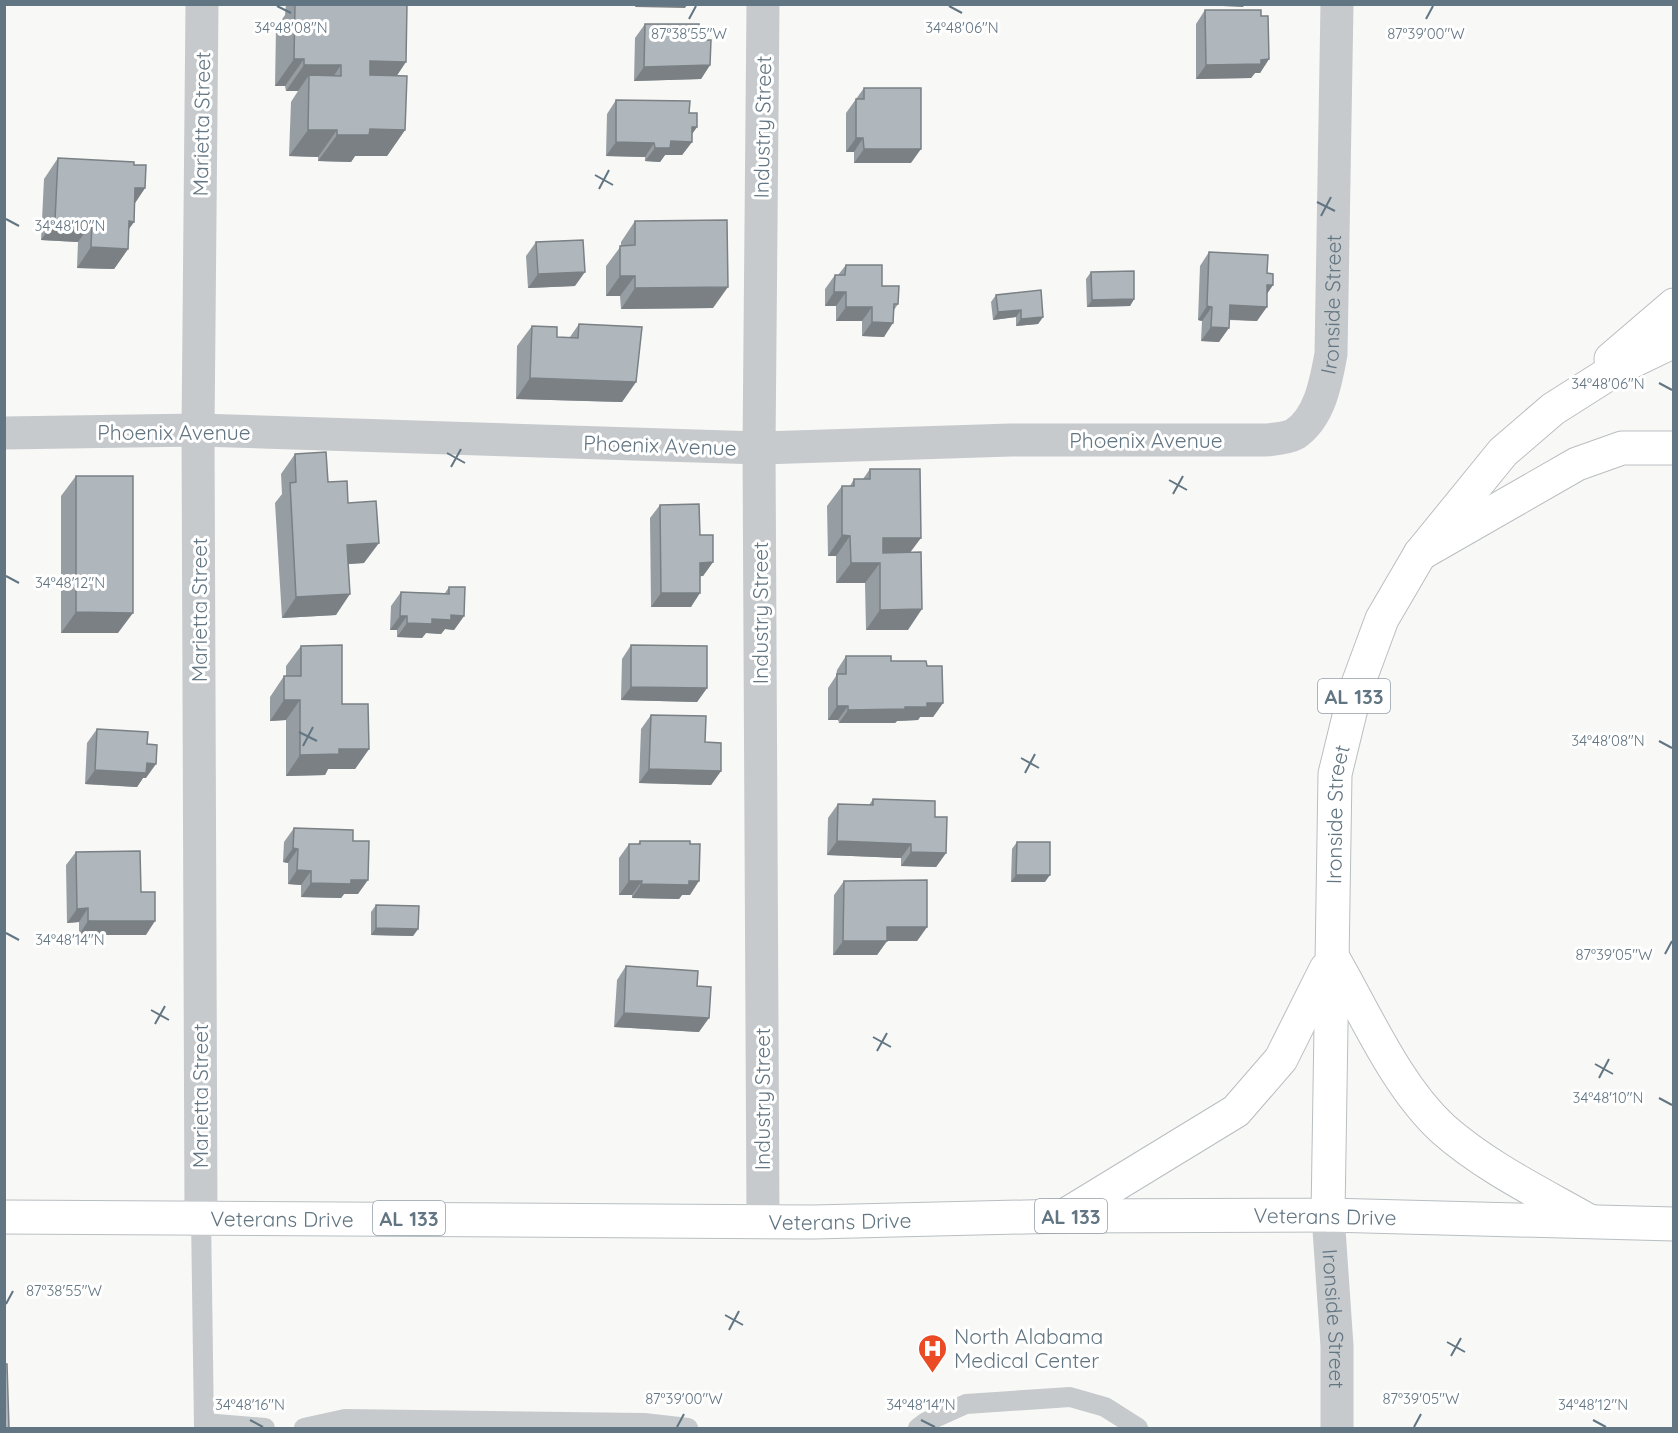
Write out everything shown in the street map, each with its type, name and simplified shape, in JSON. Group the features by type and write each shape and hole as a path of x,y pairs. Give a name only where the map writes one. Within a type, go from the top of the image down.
{"main road":[{"path":"1553,409 1674,305"},
{"name":"Ironside Street","path":"1328,1215 1335,774 1355,693 1378,630 1420,554 1503,452 1553,409 1616,369 1674,341"},
{"path":"1420,554 1577,464 1622,448 1674,448"},
{"path":"1064,1216 1236,1111 1281,1059 1332,956"},
{"path":"1332,956 1412,1095 1442,1128 1473,1153 1590,1221"},
{"name":"Veterans Drive","path":"4,1217 201,1216 763,1221 1064,1216 1328,1215 1674,1224"}],"street":[{"name":"Marietta Street","path":"201,1216 198,430 202,4"},
{"name":"Industry Street","path":"763,4 759,448 763,1221"},
{"name":"Ironside Street","path":"1308,419 1324,392 1331,354 1336,4"},
{"name":"Phoenix Avenue","path":"4,433 198,430 759,448 1011,440 1267,440 1294,435 1308,419"},
{"name":"Ironside Street","path":"1328,1215 1337,1346 1337,1428"}],"lane":[{"path":"201,1216 204,1426 265,1428"},
{"path":"918,1428 966,1404 1070,1397 1105,1407 1138,1428"},
{"path":"304,1428 345,1419 644,1423 688,1428"}],"building":[{"path":"295,4 407,4 406,62 370,61 370,75 407,76 405,130 370,129 369,135 337,135 337,130 308,130 309,75 341,76 341,65 304,65 304,59 294,59"},
{"path":"1205,10 1261,10 1261,16 1268,16 1269,59 1261,60 1261,64 1206,65"},
{"path":"645,24 699,24 699,40 711,40 710,65 644,67"},
{"path":"864,88 921,88 921,149 864,149 863,138 856,138 856,99 864,99"},
{"path":"616,100 690,101 689,113 697,113 697,127 692,127 692,142 671,141 670,148 655,148 654,143 616,142"},
{"path":"58,158 134,162 134,165 146,165 145,188 135,188 134,222 129,221 128,249 91,247 92,222 55,220"},
{"path":"727,220 728,287 635,288 635,276 620,276 620,246 635,245 635,221"},
{"path":"583,240 585,272 538,274 536,242"},
{"path":"1209,252 1268,255 1267,273 1273,274 1273,285 1267,285 1267,307 1230,305 1229,328 1211,327 1212,307 1207,306"},
{"path":"846,265 882,265 882,286 899,286 898,304 894,304 893,323 872,322 872,307 846,307 846,292 834,292 835,275 845,275"},
{"path":"1134,271 1134,299 1092,300 1091,272"},
{"path":"1041,290 1043,317 1021,319 1021,310 998,312 996,295"},
{"path":"579,324 642,327 636,382 530,378 532,326 557,327 557,337 578,338"},
{"path":"326,452 328,482 347,481 348,503 376,501 379,543 347,545 350,594 296,597 290,483 296,482 295,454"},
{"path":"870,469 920,469 921,538 883,538 883,553 921,552 922,609 880,610 880,563 851,563 850,536 842,535 842,486 854,486 854,479 870,479"},
{"path":"76,476 133,476 133,613 76,612"},
{"path":"699,504 700,535 713,535 713,562 700,563 700,593 661,593 660,505"},
{"path":"449,587 465,587 464,616 451,615 451,620 432,619 432,624 407,623 407,616 400,616 401,592 449,594"},
{"path":"342,645 342,704 368,704 369,749 339,749 339,754 300,755 300,700 284,700 284,676 301,676 301,646"},
{"path":"631,645 707,646 707,688 631,687"},
{"path":"846,656 891,656 891,661 926,661 927,666 942,666 943,703 927,703 927,707 905,707 905,709 848,710 848,706 837,706 837,674 846,674"},
{"path":"651,715 706,716 705,742 721,743 721,771 649,769"},
{"path":"97,729 148,732 147,744 157,745 156,764 147,763 146,773 95,770"},
{"path":"873,799 935,801 935,817 947,817 946,853 911,852 911,844 837,841 838,804 873,805"},
{"path":"294,828 353,830 353,841 369,841 368,880 351,880 351,884 311,883 311,871 297,870 298,849 293,848"},
{"path":"640,841 690,841 690,844 700,844 699,881 689,881 689,885 641,884 642,881 629,881 629,844 640,844"},
{"path":"1017,842 1050,842 1050,875 1016,875"},
{"path":"140,851 141,892 155,892 155,921 88,921 88,908 77,909 76,852"},
{"path":"927,880 927,927 887,927 887,941 843,941 844,881"},
{"path":"376,905 419,906 418,929 376,928"},
{"path":"626,966 698,971 697,986 711,987 709,1018 624,1013"},
{"path":"4,1364 7,1364 9,1428 4,1428"}],"place":[{"name":"North Alabama Medical Center","path":"933,1374"}]}
